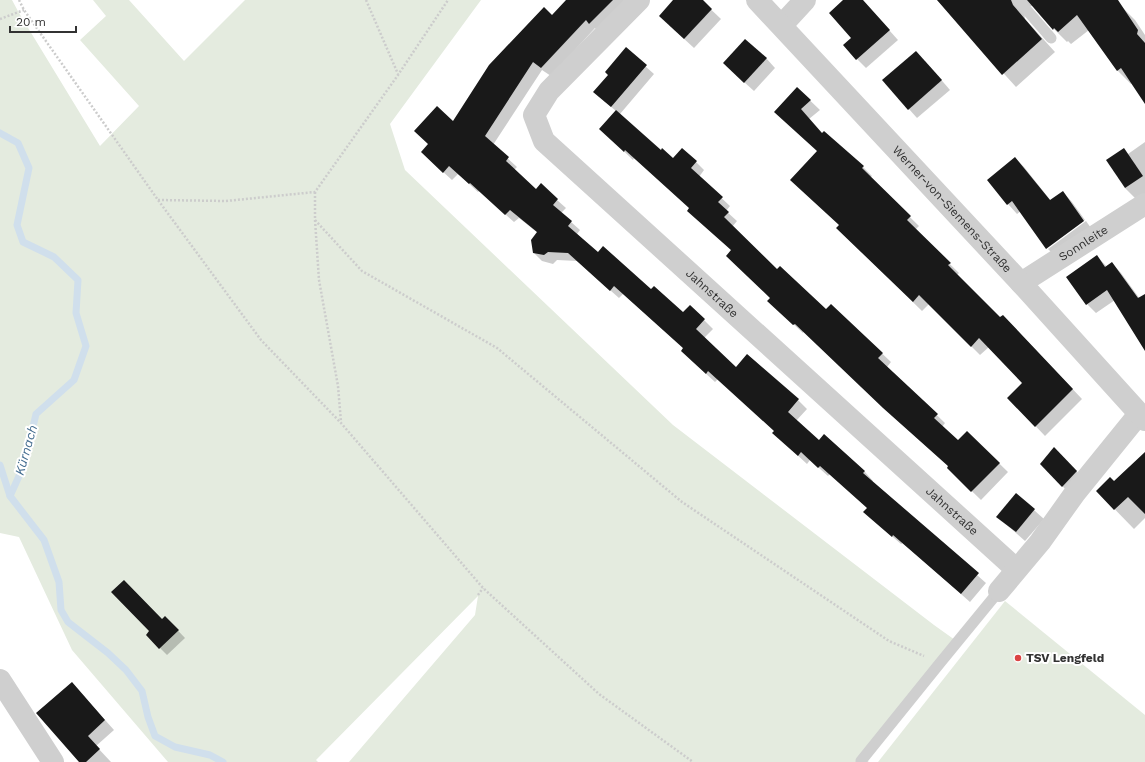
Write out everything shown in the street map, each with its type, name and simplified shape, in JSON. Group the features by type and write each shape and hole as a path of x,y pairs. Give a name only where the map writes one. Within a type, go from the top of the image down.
{"street":[{"name":"Jahnstraße","path":"639,0 549,91 534,115 544,141 1016,569"},
{"name":"Werner-von-Siemens-Straße","path":"757,0 1021,283 1142,417"},
{"path":"782,26 805,0"},
{"name":"Sonnleite","path":"1021,283 1145,204"},
{"path":"999,591 1040,542 1074,493 1142,417"},
{"path":"0,680 54,762"}],"lane":[{"path":"1018,0 1051,38"},
{"path":"861,761 999,591"}],"path":[{"path":"19,0 24,10 158,200 261,340 341,423 483,588 599,694 693,762"},
{"path":"366,0 398,75"},
{"path":"341,423 338,386 319,280 315,220 315,192 398,75 448,0"},
{"path":"0,19 24,10"},
{"path":"158,200 226,201 315,192"},
{"path":"315,220 362,271 497,348 682,502 889,641 940,662"},
{"path":"478,595 483,588"}],"shaded area":[{"path":"0,0 12,0 100,146 139,106 80,40 106,16 93,0 129,0 184,61 245,0 481,0 390,124 405,170 673,425 955,640 860,755 869,762 349,762 475,615 478,596 316,760 318,762 168,762 72,650 19,537 0,533"},
{"name":"TSV Lengfeld","path":"1005,601 1145,715 1145,762 878,762"}],"building":[{"path":"566,0 613,0 589,24 586,20 541,68 533,62 485,136 509,157 506,161 536,189 541,183 558,199 553,205 572,221 568,226 598,252 603,246 651,289 654,286 683,312 690,305 705,319 696,329 736,367 747,354 799,399 788,412 819,440 824,434 865,471 863,473 979,573 961,594 893,535 892,537 863,512 867,508 820,466 818,468 801,452 798,456 772,433 774,431 708,371 706,374 681,351 683,348 614,286 610,291 568,253 548,252 544,255 533,253 531,240 537,232 510,210 505,215 449,166 443,173 421,152 428,144 414,131 437,106 453,121 489,65 544,7 552,15"},
{"path":"673,0 703,0 712,9 684,39 659,16"},
{"path":"843,0 863,0 890,30 856,60 843,45 851,38 829,13"},
{"path":"937,0 1011,0 1013,5 1042,39 1002,75"},
{"path":"1027,0 1118,0 1138,30 1137,34 1145,43 1145,104 1121,68 1117,71 1077,15 1058,32 1054,28 1053,30"},
{"path":"745,39 767,58 744,83 723,63"},
{"path":"626,47 647,65 611,107 593,92 608,75 605,72"},
{"path":"916,51 942,80 908,110 882,80"},
{"path":"797,87 811,100 801,109 822,133 824,131 864,166 862,168 911,216 907,220 951,263 948,265 1000,317 1003,315 1073,389 1035,427 1007,398 1022,383 979,338 971,347 919,295 913,302 836,228 839,225 790,180 817,151 774,112"},
{"path":"616,110 661,150 662,148 673,158 682,148 697,161 691,168 723,197 718,202 729,212 724,217 777,269 780,266 826,309 831,304 883,353 878,358 938,414 934,418 958,440 967,431 1000,463 971,492 947,468 948,466 883,408 795,324 793,325 767,301 770,298 726,256 731,250 687,211 689,208 625,150 624,152 599,129"},
{"path":"1124,148 1143,176 1125,188 1106,160"},
{"path":"1015,157 1050,200 1063,191 1084,221 1046,249 1012,201 1007,205 987,180"},
{"path":"1097,255 1105,267 1112,262 1138,298 1145,294 1145,351 1107,290 1086,305 1066,277"},
{"path":"1054,447 1077,471 1062,487 1040,464"},
{"path":"1145,452 1145,514 1128,497 1114,510 1096,491 1110,477 1114,481"},
{"path":"1016,493 1035,509 1016,532 996,517"},
{"path":"124,580 162,619 165,616 179,630 159,649 146,635 149,631 111,592"},
{"path":"72,682 105,720 88,736 100,749 86,762 79,762 36,713"}],"waterway":[{"name":"Kürnach","path":"0,133 18,143 29,168 17,225 23,242 54,257 78,280 76,313 86,346 74,380 36,414 24,465 10,496"},
{"name":"Kürnach","path":"0,465 10,496 44,540 59,582 61,610 68,622 108,653 126,670 142,691 148,717 155,736 175,747 210,755 223,762"}],"place":[{"name":"TSV Lengfeld","path":"1018,658"}]}
